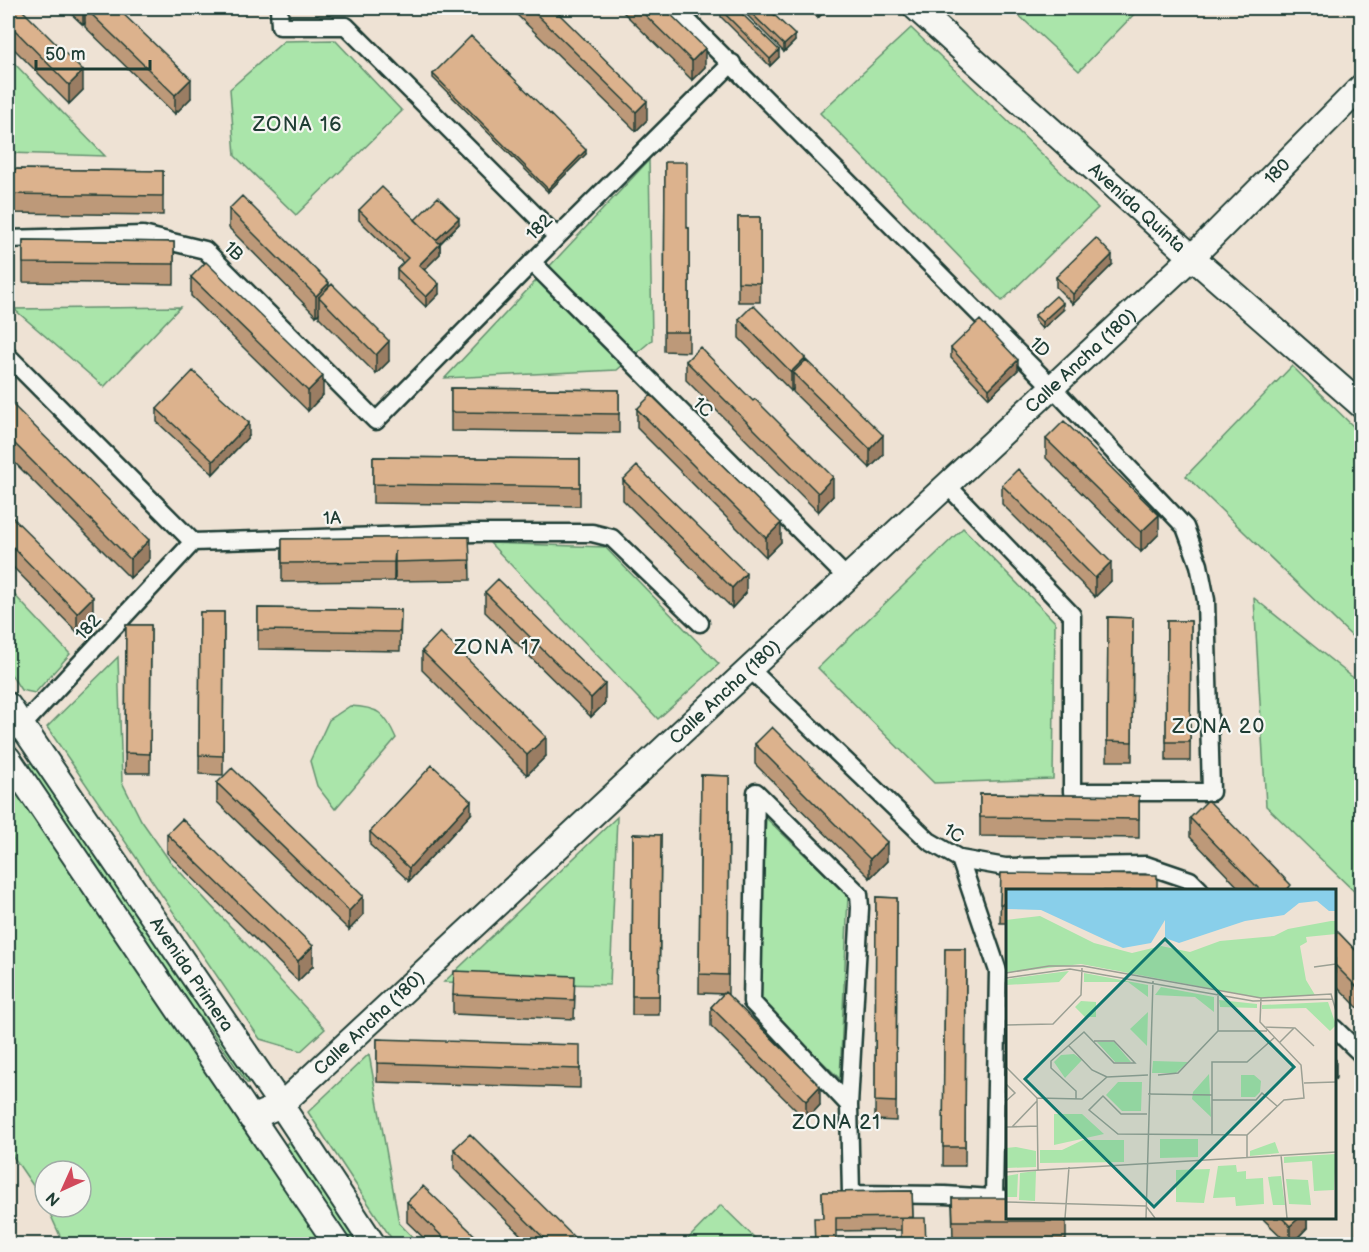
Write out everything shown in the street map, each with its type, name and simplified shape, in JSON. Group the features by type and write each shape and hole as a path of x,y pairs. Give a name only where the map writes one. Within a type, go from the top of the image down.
{"street":[{"path":"279,8 280,26 346,26 557,237"},
{"name":"1D","path":"675,8 1052,387 1185,527 1199,565 1206,600 1211,792 1072,792 1071,615 947,485"},
{"name":"Avenida Quinta","path":"916,8 1192,257 1362,406"},
{"name":"182","path":"376,421 732,63"},
{"name":"180","path":"1192,257 1362,86"},
{"name":"1B","path":"8,239 143,235 205,250 376,421"},
{"name":"Calle Ancha (180)","path":"250,1118 280,1105 1192,257"},
{"name":"1C","path":"532,262 847,578"},
{"path":"8,356 193,542"},
{"name":"1A","path":"193,542 475,533 592,533 612,538 700,623"},
{"name":"182","path":"15,730 193,542"},
{"name":"1C","path":"750,669 929,841 960,859 1005,867 1146,865 1190,880 1198,889"},
{"name":"Avenida Primera","path":"8,705 15,730 280,1105 373,1245"},
{"name":"Avenida Primera","path":"8,758 337,1245"},
{"path":"849,1104 752,1002 756,792 859,894 849,1104 851,1194 945,1195 1001,1199 998,970 960,859"},
{"path":"1336,1029 1362,1056"}],"green space":[{"path":"1011,8 1140,8 1079,71"},
{"path":"911,28 1098,208 1002,301 820,113"},
{"path":"335,40 402,111 296,215 235,156 230,89 284,41"},
{"path":"8,57 105,156 8,153"},
{"path":"649,160 652,340 617,370 445,378"},
{"path":"180,307 104,387 14,309"},
{"path":"1292,366 1361,434 1361,645 1186,476"},
{"path":"963,528 1055,622 1053,779 934,783 818,668"},
{"path":"490,543 605,547 719,664 658,719"},
{"path":"8,588 70,654 35,693 21,690 8,670"},
{"path":"1254,598 1361,684 1361,898 1266,806"},
{"path":"118,657 122,782 141,820 169,860 325,1029 301,1051 260,1039 47,727"},
{"path":"350,706 367,708 379,713 384,717 396,738 335,809 317,786 310,761 329,720"},
{"path":"32,762 252,1079 251,1083 247,1083 207,1025 179,994 27,769"},
{"path":"8,767 329,1244 69,1244 61,1238 52,1219 93,1219 93,1159 33,1159 33,1185 8,1149"},
{"path":"617,817 610,985 444,982"},
{"path":"766,818 848,896 840,1079 757,998"},
{"path":"369,1054 399,1223 419,1244 395,1244 308,1112"},
{"path":"290,1140 363,1244 348,1244 283,1148"},
{"path":"721,1205 761,1244 683,1244"}],"building":[{"path":"8,8 20,8 83,71 69,85 8,23"},
{"path":"85,8 117,8 191,79 175,95"},
{"path":"530,8 553,8 647,101 636,112"},
{"path":"638,8 664,8 705,48 692,61"},
{"path":"736,8 779,50 770,59 721,10"},
{"path":"746,8 767,8 795,35 784,45"},
{"path":"471,36 586,150 548,189 433,74"},
{"path":"665,162 687,162 689,332 664,332"},
{"path":"8,169 163,171 163,196 8,194"},
{"path":"382,187 440,244 419,265 439,284 426,297 397,269 408,258 359,210"},
{"path":"242,196 329,283 316,296 229,209"},
{"path":"438,197 459,218 436,240 415,220"},
{"path":"738,217 760,217 760,283 738,282"},
{"path":"1096,238 1112,255 1073,294 1056,277"},
{"path":"23,240 174,242 174,264 23,263"},
{"path":"206,262 323,376 308,391 191,277"},
{"path":"332,284 389,341 376,355 319,297"},
{"path":"1056,296 1063,303 1042,322 1035,315"},
{"path":"753,305 805,358 791,372 739,319"},
{"path":"980,320 1018,360 989,389 951,348"},
{"path":"700,347 833,477 818,493 686,361"},
{"path":"806,360 883,435 870,449 793,373"},
{"path":"193,371 249,423 213,461 157,409"},
{"path":"451,388 619,390 619,414 451,412"},
{"path":"651,395 781,523 766,538 637,409"},
{"path":"8,400 149,540 130,559 8,437"},
{"path":"1064,421 1159,515 1141,532 1046,439"},
{"path":"373,457 580,459 580,487 373,484"},
{"path":"637,466 746,573 732,588 623,480"},
{"path":"1018,469 1111,562 1095,578 1002,485"},
{"path":"8,513 93,597 77,613 8,542"},
{"path":"469,537 470,560 395,562 395,551 394,562 282,563 282,539"},
{"path":"498,579 605,684 591,698 485,592"},
{"path":"258,608 401,610 400,632 258,630"},
{"path":"200,612 224,612 223,756 199,755"},
{"path":"1108,617 1133,618 1132,742 1107,741"},
{"path":"1167,621 1191,621 1190,742 1166,742"},
{"path":"126,625 151,625 150,754 125,753"},
{"path":"440,632 546,737 527,755 422,651"},
{"path":"772,727 887,842 870,859 755,744"},
{"path":"432,765 471,801 409,868 370,832"},
{"path":"232,768 363,896 349,911 217,783"},
{"path":"701,775 729,776 728,975 699,974"},
{"path":"980,794 1139,796 1139,819 980,817"},
{"path":"1208,800 1291,885 1288,889 1259,889 1190,818"},
{"path":"182,819 313,946 298,961 167,834"},
{"path":"633,834 661,835 659,996 632,996"},
{"path":"1001,873 1157,875 1157,889 1006,889 1006,904 1000,904"},
{"path":"876,897 897,898 896,1102 875,1101"},
{"path":"1336,930 1362,957 1362,987 1359,989 1336,966"},
{"path":"945,949 966,949 965,1147 943,1147"},
{"path":"454,971 575,976 574,1000 453,995"},
{"path":"725,992 820,1086 806,1101 711,1007"},
{"path":"377,1039 580,1045 580,1069 377,1063"},
{"path":"470,1134 582,1245 551,1245 454,1149"},
{"path":"423,1186 485,1245 451,1245 407,1202"},
{"path":"912,1191 913,1217 836,1218 836,1245 815,1245 814,1218 823,1218 822,1192"},
{"path":"952,1198 1006,1198 1006,1219 1066,1219 1066,1221 953,1221"},
{"path":"901,1218 925,1218 926,1245 901,1245"},
{"path":"1283,1219 1298,1219 1290,1226"},
{"path":"993,1241 1016,1241 1016,1245 993,1245"}],"district":[{"name":"ZONA 16","path":"298,124"},
{"name":"ZONA 17","path":"498,647"},
{"name":"ZONA 20","path":"1219,726"},
{"name":"ZONA 21","path":"837,1122"}]}
